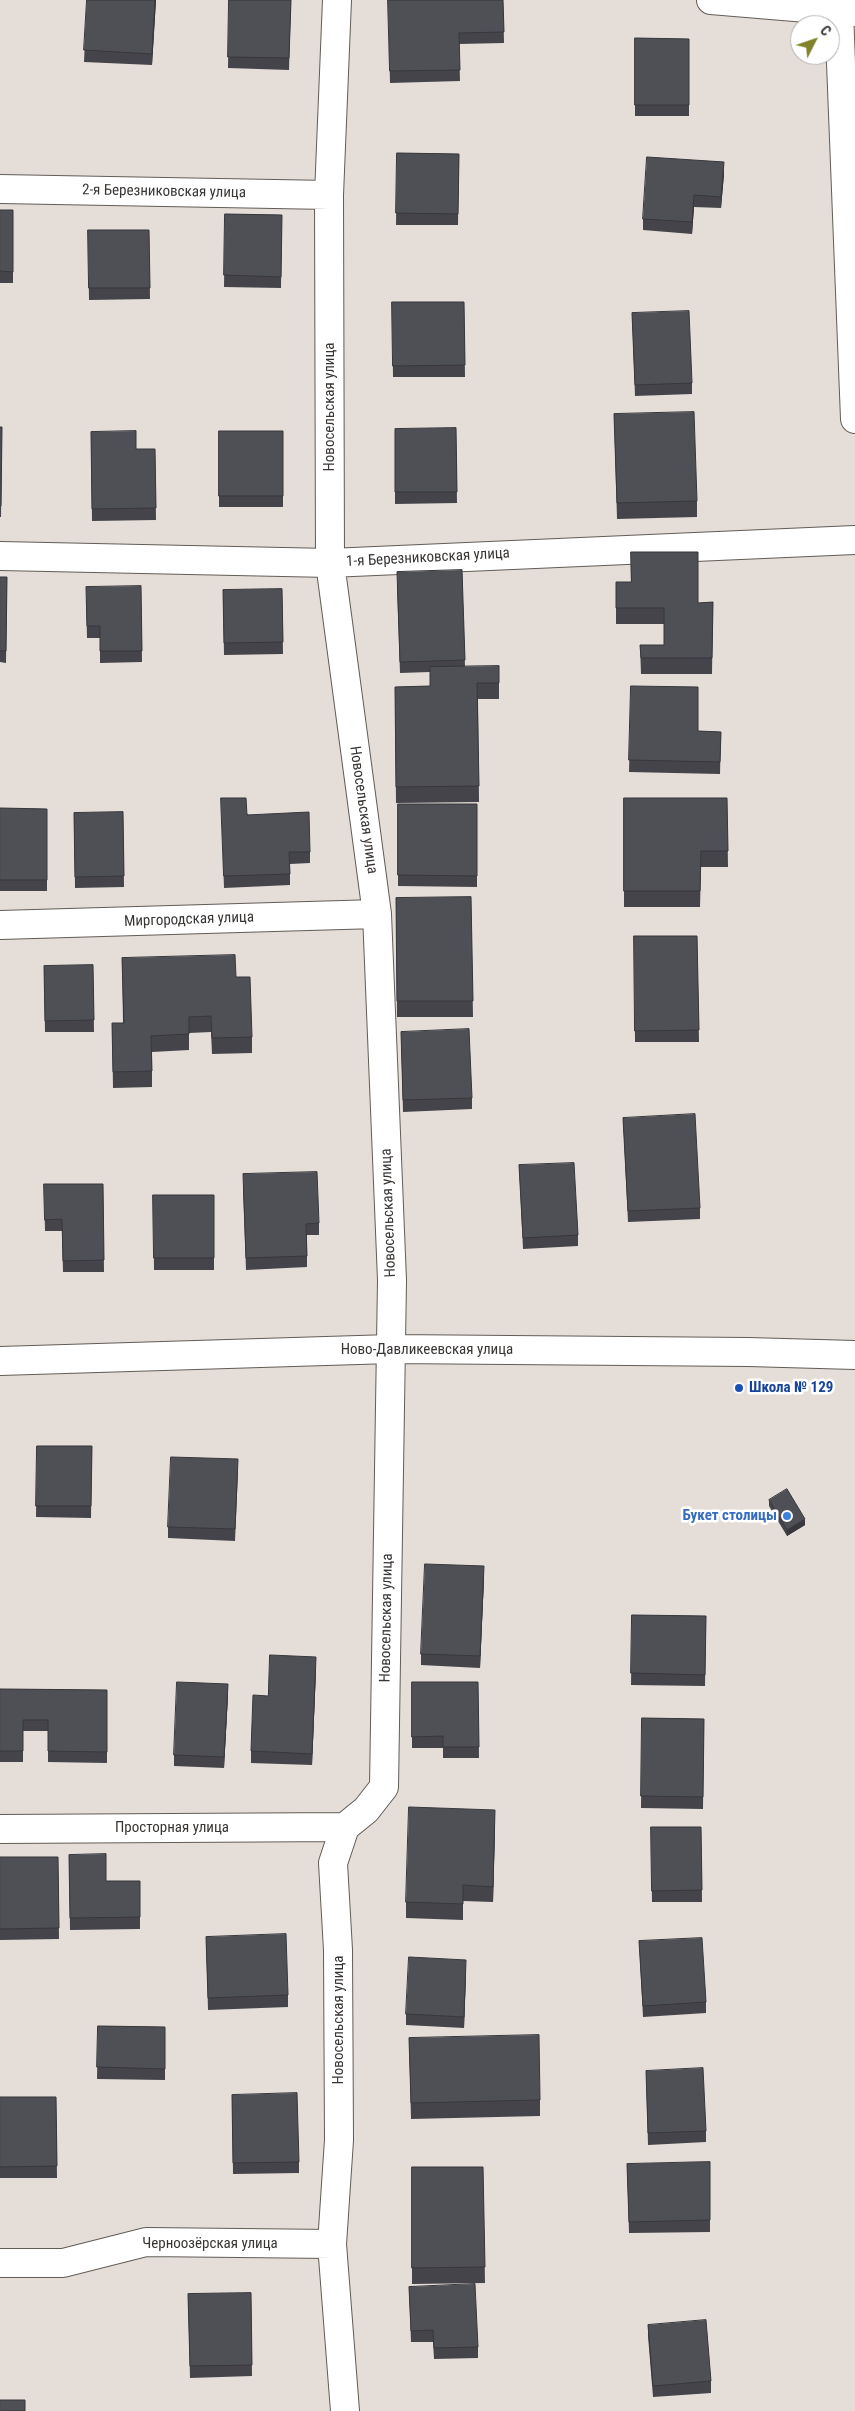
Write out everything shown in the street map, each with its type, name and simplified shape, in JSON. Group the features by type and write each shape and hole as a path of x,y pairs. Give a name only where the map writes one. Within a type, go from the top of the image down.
{"street":[{"name":"Новосельская улица","path":"337,0 329,196 330,563 377,914 392,1280 384,1787 366,1810 345,1827 332,1863 338,1950 340,2140 332,2244 345,2411"},
{"path":"711,0 847,12 855,419"},
{"name":"2-я Березниковская улица","path":"0,189 329,196"},
{"name":"1-я Березниковская улица","path":"0,556 330,563 855,540"},
{"name":"Миргородская улица","path":"0,925 377,914"},
{"name":"Ново-Давликеевская улица","path":"0,1361 391,1349 748,1352 855,1355"},
{"name":"Просторная улица","path":"0,1829 345,1827"},
{"name":"Черноозёрская улица","path":"0,2263 63,2263 146,2242 332,2244"}],"building":[{"path":"87,0 155,0 152,54 84,50"},
{"path":"229,0 291,0 289,58 228,57"},
{"path":"388,0 503,0 504,32 459,33 460,70 390,71"},
{"path":"635,38 689,39 689,105 635,105"},
{"path":"397,153 459,154 458,214 396,213"},
{"path":"647,157 724,162 721,197 694,195 692,222 643,219"},
{"path":"0,210 13,210 13,272 0,271"},
{"path":"225,214 282,215 281,277 224,275"},
{"path":"88,230 149,230 150,288 89,288"},
{"path":"392,302 464,302 465,365 393,366"},
{"path":"689,311 692,383 635,385 632,313"},
{"path":"694,412 697,501 617,503 614,414"},
{"path":"0,427 2,427 1,506 0,506"},
{"path":"456,428 457,492 395,492 395,429"},
{"path":"136,431 136,449 155,449 156,508 92,509 91,432"},
{"path":"219,431 283,431 283,496 219,496"},
{"path":"631,552 698,552 698,603 713,602 712,658 641,658 640,645 664,645 664,608 616,608 616,582 631,582"},
{"path":"462,570 465,660 400,662 397,572"},
{"path":"0,577 7,577 6,651 0,651"},
{"path":"141,586 142,651 100,651 100,626 87,626 86,587"},
{"path":"282,589 283,642 224,643 223,590"},
{"path":"499,666 499,683 477,683 479,786 396,787 395,687 430,686 430,667"},
{"path":"631,686 698,687 698,731 721,732 720,762 629,760"},
{"path":"221,798 246,798 247,815 309,812 310,852 289,852 290,874 224,876"},
{"path":"624,798 727,798 728,851 701,851 700,891 624,891"},
{"path":"398,804 477,804 477,876 398,875"},
{"path":"0,808 47,809 47,880 0,880"},
{"path":"123,812 124,876 75,877 74,813"},
{"path":"471,897 473,1001 397,1001 396,898"},
{"path":"634,936 697,936 699,1030 635,1031"},
{"path":"235,955 236,977 250,977 252,1037 212,1038 211,1016 189,1017 189,1034 151,1036 152,1071 113,1072 112,1023 124,1023 122,958"},
{"path":"93,965 94,1020 45,1021 44,966"},
{"path":"469,1029 472,1098 403,1100 401,1032"},
{"path":"695,1114 700,1208 628,1211 623,1118"},
{"path":"574,1163 578,1235 523,1238 519,1165"},
{"path":"317,1172 319,1223 306,1224 307,1256 246,1258 243,1174"},
{"path":"44,1184 103,1184 104,1260 63,1261 62,1219 45,1220"},
{"path":"153,1195 214,1195 214,1258 154,1258"},
{"path":"37,1446 92,1446 91,1506 36,1506"},
{"path":"171,1457 238,1459 235,1529 168,1527"},
{"name":"Букет столицы","path":"787,1489 805,1519 787,1530 769,1500"},
{"path":"425,1564 484,1566 480,1656 421,1654"},
{"path":"632,1615 706,1616 705,1675 631,1673"},
{"path":"270,1655 316,1657 312,1754 251,1751 253,1695 268,1696"},
{"path":"177,1682 228,1684 224,1757 174,1755"},
{"path":"412,1682 478,1682 479,1747 443,1747 443,1736 412,1737"},
{"path":"0,1689 107,1690 107,1752 48,1751 48,1720 23,1720 23,1751 0,1751"},
{"path":"642,1718 704,1719 703,1797 641,1796"},
{"path":"409,1807 495,1810 493,1887 463,1885 463,1904 406,1902"},
{"path":"651,1827 701,1827 702,1890 652,1891"},
{"path":"106,1854 106,1881 140,1881 140,1917 70,1918 69,1855"},
{"path":"0,1857 58,1857 59,1928 0,1929"},
{"path":"286,1934 288,1995 208,1998 206,1937"},
{"path":"702,1938 706,2002 643,2006 639,1941"},
{"path":"409,1957 466,1960 464,2017 406,2014"},
{"path":"98,2026 165,2027 165,2069 97,2067"},
{"path":"539,2035 540,2100 411,2103 409,2038"},
{"path":"703,2068 706,2131 648,2133 646,2071"},
{"path":"297,2093 299,2162 233,2163 232,2095"},
{"path":"0,2097 56,2097 57,2166 0,2167"},
{"path":"710,2162 710,2220 629,2222 627,2164"},
{"path":"412,2167 483,2167 485,2267 412,2268"},
{"path":"475,2284 478,2347 434,2348 433,2330 411,2331 409,2287"},
{"path":"251,2293 252,2365 190,2366 188,2294"},
{"path":"706,2320 711,2381 653,2386 648,2325"},
{"path":"0,2400 25,2400 25,2411 0,2411"}],"place":[{"name":"Школа № 129","path":"739,1388"},
{"name":"Букет столицы","path":"787,1516"}]}
